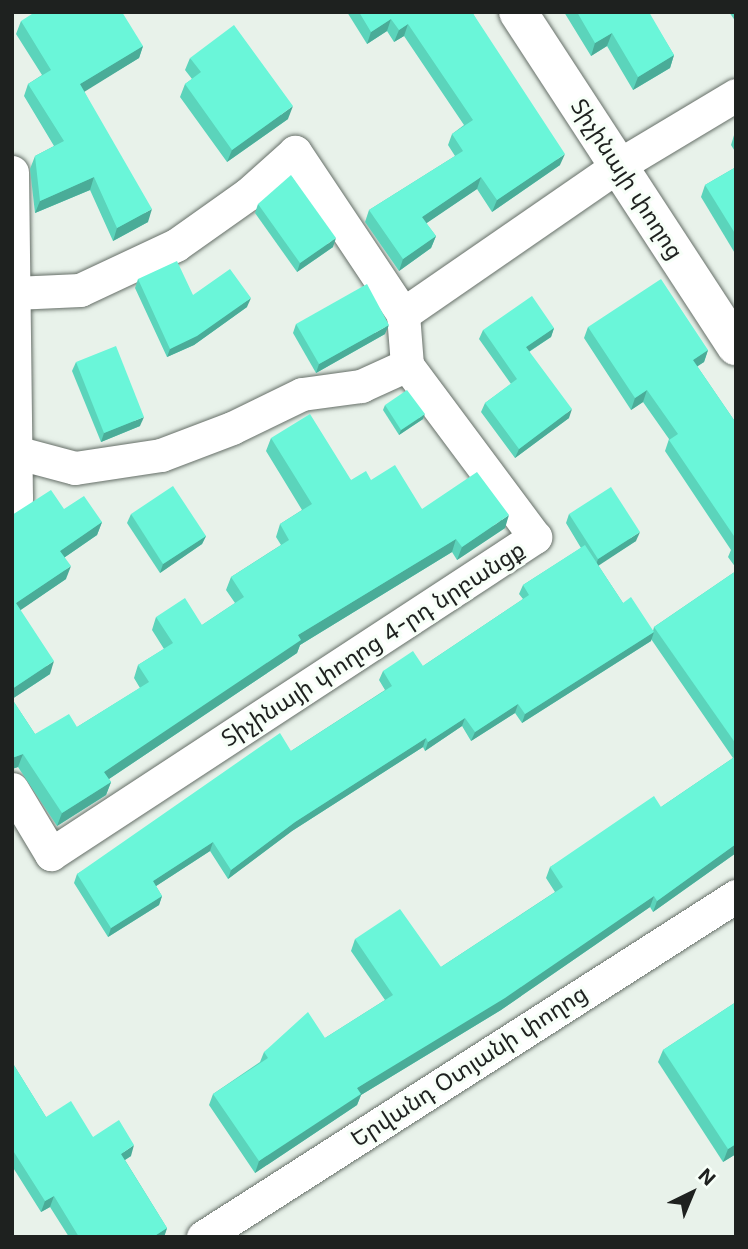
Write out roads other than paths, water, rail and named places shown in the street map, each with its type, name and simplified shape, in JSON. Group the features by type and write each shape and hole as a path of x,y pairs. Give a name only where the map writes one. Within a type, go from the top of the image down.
{"main road":[{"name":"Տիչինայի փողոց","path":"518,12 736,346"}],"street":[{"path":"403,314 619,165 736,95"},
{"path":"14,293 80,290 176,245 248,194 295,152 403,314 407,365 361,386 302,394 232,428 161,455 75,468 15,452"},
{"path":"12,172 15,452 12,501"},
{"name":"Տիչինայի փողոց 4-րդ նրբանցք","path":"12,789 51,855 535,537 407,365"},
{"name":"Երվանդ Օտյանի փողոց","path":"203,1237 736,896"}]}
